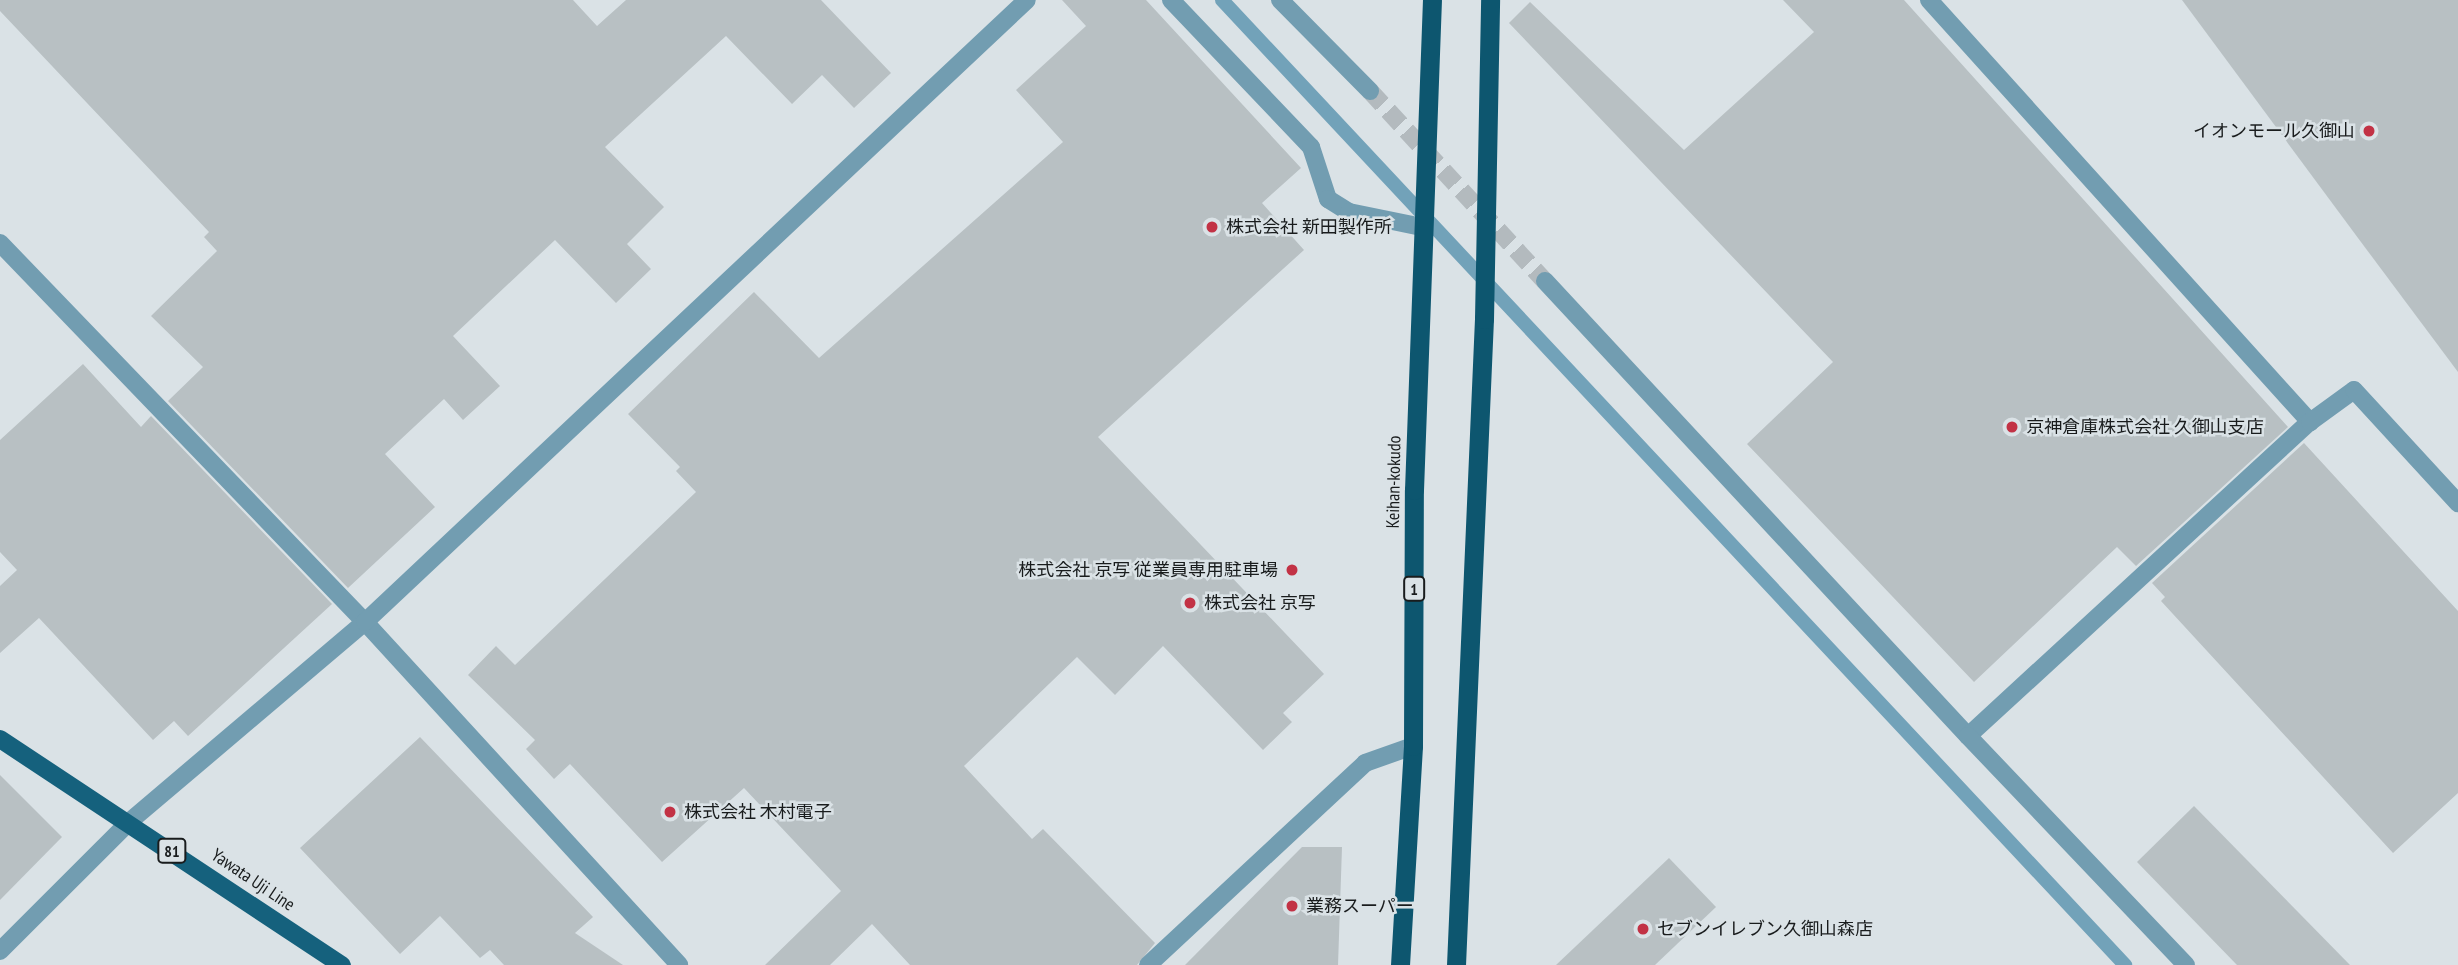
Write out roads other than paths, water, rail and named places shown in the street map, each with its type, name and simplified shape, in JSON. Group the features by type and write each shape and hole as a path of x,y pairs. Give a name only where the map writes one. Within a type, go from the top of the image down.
{"highway":[{"name":"Keihan-kokudo","path":"1400,965 1413,746 1423,220 1432,0"},
{"path":"1456,965 1484,319 1484,179 1490,0"}],"main road":[{"name":"Yawata Uji Line","path":"0,739 130,822 342,965"}],"street":[{"path":"0,951 130,822 365,622 1027,0"},
{"path":"1171,0 1311,147 1328,199 1349,212 1423,220"},
{"path":"1280,0 1370,91"},
{"path":"1929,0 2310,422"},
{"path":"0,243 365,622 679,965"},
{"path":"1545,281 1968,736 2186,965"},
{"path":"1968,736 2310,422 2354,390 2458,503"},
{"path":"1148,965 1365,763 1413,746"}],"waterway":[{"path":"1222,0 2125,965"}],"tunnel":[{"path":"1370,91 1545,281"}],"place":[{"name":"イオンモール久御山","path":"2369,131"},
{"name":"株式会社 新田製作所","path":"1212,227"},
{"name":"京神倉庫株式会社 久御山支店","path":"2012,427"},
{"name":"株式会社 京写 従業員専用駐車場","path":"1292,570"},
{"name":"株式会社 京写","path":"1190,603"},
{"name":"株式会社 木村電子","path":"670,812"},
{"name":"業務スーパー","path":"1292,906"},
{"name":"セブンイレブン久御山森店","path":"1643,929"}]}
